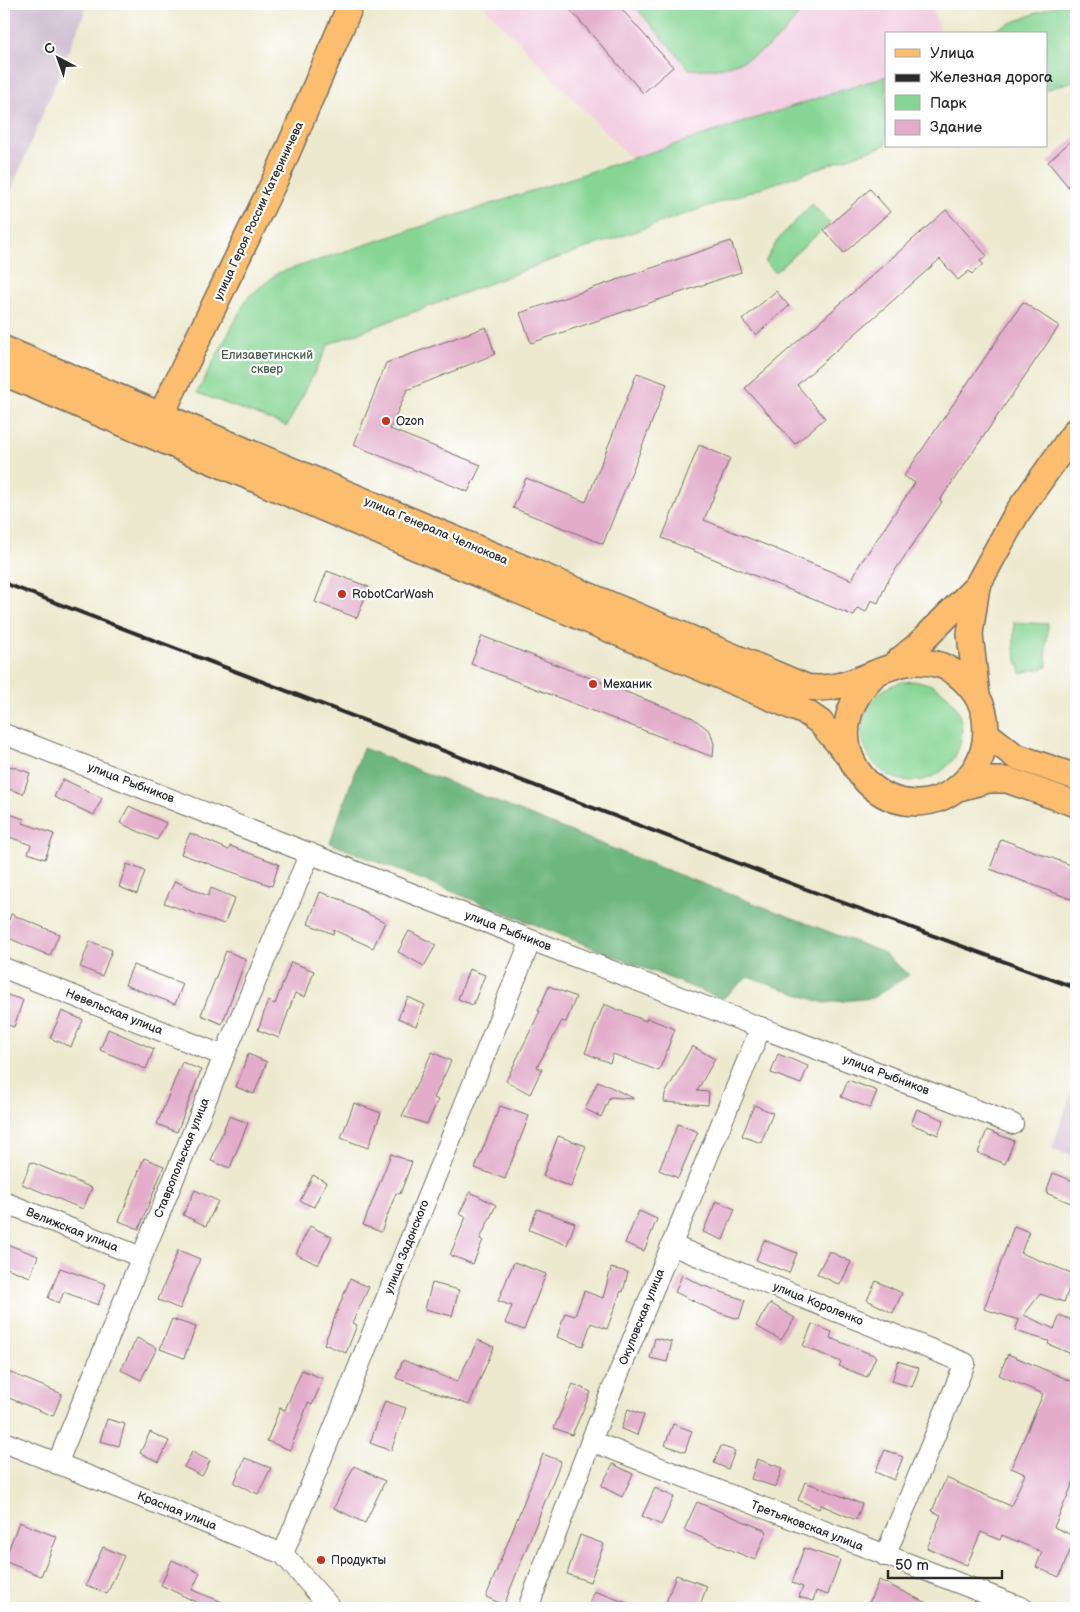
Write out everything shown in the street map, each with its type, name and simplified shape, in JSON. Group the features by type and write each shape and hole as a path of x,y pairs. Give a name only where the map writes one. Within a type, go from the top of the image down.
{"main road":[{"name":"улица Героя России Катериничева","path":"161,415 277,176 351,4"},
{"name":"улица Генерала Челнокова","path":"4,349 806,687 833,688 872,676 895,664 919,661 942,666 962,678 978,696 985,714 987,734 982,756 973,773 959,788"},
{"name":"улица Генерала Челнокова","path":"4,373 807,713 820,722 850,758 860,775 879,792 902,801 933,800 959,788 989,780 1007,780 1076,804"},
{"path":"895,664 918,645 977,586 1017,513 1076,430"},
{"path":"977,586 970,634 978,696"},
{"name":"улица Генерала Челнокова","path":"850,758 846,740 846,722 851,704 860,689 872,676"},
{"path":"987,734 1015,756 1076,777"}],"street":[{"name":"улица Рыбников","path":"4,734 531,940 1013,1124"},
{"name":"Ставропольская улица","path":"57,1464 224,1056 310,853"},
{"name":"улица Задонского","path":"283,1554 531,940"},
{"name":"Невельская улица","path":"4,968 224,1056"},
{"name":"Окуловская улица","path":"528,1608 592,1441 761,1027"},
{"name":"Велижская улица","path":"4,1202 141,1257"},
{"name":"улица Короленко","path":"671,1245 965,1363 885,1556"},
{"name":"Третьяковская улица","path":"592,1441 1022,1608"},
{"name":"Красная улица","path":"4,1442 283,1554 331,1608"}],"shaded area":[{"path":"4,4 88,4 4,208"},
{"path":"482,4 932,4 940,32 885,32 885,76 632,160"},
{"path":"1076,1080 1076,1157 1052,1149"}],"green space":[{"path":"633,4 806,4 783,33 757,54 726,66 708,69 689,69"},
{"path":"1059,4 1076,4 1076,80 1048,89 1048,32 988,32"},
{"name":"Елизаветинский сквер","path":"885,76 885,145 549,261 329,344 287,426 197,393 247,298 278,273"},
{"path":"812,204 830,223 775,272 765,262 778,239"},
{"path":"1014,622 1048,624 1047,667 1021,673 1014,649"},
{"path":"912,681 922,682 940,689 954,703 961,721 961,741 954,759 940,773 922,780 912,781 902,780 884,773 870,759 863,741 862,731 863,721 870,703 884,689 902,682"},
{"path":"363,748 656,866 882,952 909,975 872,998 824,1003 748,977 722,999 330,843"}],"building":[{"path":"565,4 617,4 673,67 643,93"},
{"path":"1076,136 1076,196 1048,162"},
{"path":"870,189 890,212 844,253 824,230"},
{"path":"946,210 987,256 980,261 983,264 972,274 969,271 958,280 940,259 797,385 825,418 795,444 745,388"},
{"path":"731,241 741,272 531,343 520,313"},
{"path":"776,291 789,306 756,335 742,320"},
{"path":"1023,302 1059,326 940,500 942,502 887,582 878,603 871,600 866,612 857,608 854,616 662,538 699,445 730,458 704,520 852,580 858,567 915,483 904,476"},
{"path":"486,327 495,354 407,390 390,429 481,465 468,492 354,445 386,363"},
{"path":"637,373 667,384 603,544 513,508 526,478 586,502"},
{"name":"RobotCarWash","path":"327,571 369,587 357,618 315,602"},
{"path":"482,636 693,718 710,731 714,744 713,757 471,664"},
{"path":"10,766 30,773 23,794 4,787"},
{"path":"63,779 102,798 94,815 54,797"},
{"path":"129,806 166,823 157,840 120,823"},
{"path":"4,812 24,819 23,823 54,834 45,859 28,853 31,845 4,835"},
{"path":"190,833 229,850 230,846 279,864 272,886 181,854"},
{"path":"1001,839 1076,867 1076,886 1071,899 990,869"},
{"path":"127,864 145,871 137,894 119,887"},
{"path":"175,881 208,896 211,888 235,898 224,924 164,903"},
{"path":"320,892 345,901 345,903 385,922 373,948 334,930 333,934 308,924"},
{"path":"11,914 59,934 50,956 4,936"},
{"path":"409,931 436,945 424,966 398,952"},
{"path":"90,941 112,950 102,976 80,967"},
{"path":"226,951 246,959 222,1024 201,1015"},
{"path":"291,962 314,971 305,997 295,993 279,1038 258,1030 268,1001 275,1004"},
{"path":"133,965 183,984 175,1004 125,985"},
{"path":"469,969 485,975 473,1005 458,999"},
{"path":"549,986 576,997 566,1022 562,1021 537,1067 542,1069 530,1094 506,1081 540,1011 538,1011"},
{"path":"4,994 23,1000 14,1027 4,1024"},
{"path":"408,997 425,1005 416,1026 398,1018"},
{"path":"604,1004 646,1021 647,1018 675,1029 659,1071 613,1054 610,1063 585,1053"},
{"path":"62,1011 83,1020 71,1047 50,1038"},
{"path":"108,1029 154,1049 146,1069 100,1050"},
{"path":"692,1046 715,1059 697,1091 709,1092 708,1105 664,1102 665,1094"},
{"path":"432,1052 451,1061 434,1098 438,1100 427,1124 402,1116"},
{"path":"248,1054 267,1062 254,1094 236,1087"},
{"path":"778,1054 808,1066 801,1084 771,1073"},
{"path":"182,1062 201,1070 177,1132 157,1124"},
{"path":"848,1080 877,1091 870,1108 841,1097"},
{"path":"598,1081 633,1099 610,1097 601,1117 585,1109"},
{"path":"354,1103 381,1113 368,1148 341,1138"},
{"path":"754,1105 773,1113 761,1143 742,1136"},
{"path":"500,1106 529,1116 505,1179 475,1168"},
{"path":"917,1109 944,1120 938,1135 911,1124"},
{"path":"229,1116 248,1123 230,1168 211,1161"},
{"path":"678,1124 698,1132 678,1178 659,1170"},
{"path":"987,1130 1014,1141 1005,1164 978,1153"},
{"path":"558,1136 586,1146 571,1187 543,1176"},
{"path":"391,1154 412,1162 400,1194 396,1193 381,1232 363,1225"},
{"path":"144,1158 164,1166 139,1229 119,1221"},
{"path":"31,1162 92,1188 83,1209 22,1184"},
{"path":"1053,1173 1076,1182 1076,1205 1046,1193"},
{"path":"313,1175 326,1182 314,1207 300,1201"},
{"path":"195,1190 218,1201 206,1226 183,1215"},
{"path":"470,1192 496,1205 480,1239 483,1240 473,1264 450,1255 466,1217 459,1214"},
{"path":"716,1201 735,1209 723,1240 703,1232"},
{"path":"537,1209 575,1223 567,1245 529,1230"},
{"path":"639,1211 657,1219 644,1251 625,1243"},
{"path":"310,1226 332,1237 318,1265 296,1254"},
{"path":"1014,1226 1029,1232 1021,1253 1076,1275 1076,1292 1069,1289 1064,1302 1040,1294 1024,1315 1054,1329 1060,1315 1076,1322 1076,1356 1048,1344 1049,1341 1015,1331 1019,1320 984,1309"},
{"path":"764,1240 797,1253 789,1273 756,1260"},
{"path":"4,1243 38,1256 30,1277 4,1267"},
{"path":"178,1250 200,1259 180,1309 158,1300"},
{"path":"829,1251 851,1262 840,1285 817,1274"},
{"path":"514,1262 546,1274 524,1330 505,1323 512,1306 498,1301"},
{"path":"60,1268 106,1284 98,1305 64,1292 59,1303 48,1298"},
{"path":"611,1268 628,1272 623,1292 621,1291 607,1329 591,1323 583,1346 557,1337 565,1313 575,1316 584,1291 603,1298"},
{"path":"682,1275 701,1285 745,1300 739,1319 714,1311 675,1292"},
{"path":"350,1279 369,1287 352,1323 357,1325 346,1353 324,1344"},
{"path":"876,1281 902,1293 893,1313 867,1300"},
{"path":"432,1283 459,1290 452,1316 425,1309"},
{"path":"770,1303 795,1318 781,1340 756,1326"},
{"path":"172,1319 196,1327 184,1358 160,1349"},
{"path":"812,1324 832,1332 830,1338 876,1356 867,1377 839,1366 841,1362 803,1346"},
{"path":"137,1338 157,1348 141,1380 121,1370"},
{"path":"655,1338 672,1342 667,1362 650,1358"},
{"path":"478,1340 494,1347 469,1405 396,1378 403,1360 457,1382"},
{"path":"1008,1354 1076,1383 1076,1476 1054,1527 1076,1537 1059,1577 1036,1567 1042,1552 1002,1535 1000,1540 981,1532 967,1565 927,1548 941,1515 932,1511 946,1478 1011,1506 1025,1474 1011,1468 1043,1394 999,1375"},
{"path":"898,1361 919,1368 912,1387 892,1381"},
{"path":"4,1370 62,1394 53,1416 4,1396"},
{"path":"302,1370 323,1379 312,1405 308,1403 290,1450 267,1441 280,1408 285,1410"},
{"path":"573,1384 591,1392 572,1435 554,1428"},
{"path":"385,1401 406,1408 391,1451 370,1443"},
{"path":"628,1409 644,1415 637,1435 621,1429"},
{"path":"107,1419 125,1424 119,1446 100,1441"},
{"path":"673,1424 692,1431 685,1452 665,1445"},
{"path":"150,1432 169,1441 159,1462 140,1453"},
{"path":"721,1446 735,1451 728,1469 714,1463"},
{"path":"885,1450 903,1457 894,1480 875,1472"},
{"path":"192,1452 210,1461 202,1476 184,1467"},
{"path":"543,1454 561,1461 504,1605 486,1597"},
{"path":"245,1458 271,1468 258,1494 234,1483"},
{"path":"757,1459 782,1468 776,1487 751,1479"},
{"path":"613,1464 633,1474 622,1497 601,1486"},
{"path":"354,1466 385,1481 365,1523 334,1508"},
{"path":"805,1482 862,1504 856,1520 821,1505 819,1509 798,1500"},
{"path":"655,1488 674,1497 661,1525 642,1516"},
{"path":"697,1502 767,1531 755,1560 684,1530"},
{"path":"19,1522 57,1537 41,1576 4,1561"},
{"path":"580,1535 604,1544 590,1582 567,1574"},
{"path":"103,1547 124,1556 107,1594 86,1585"},
{"path":"804,1548 840,1560 828,1595 816,1591 813,1601 799,1597 803,1587 792,1583"},
{"path":"172,1560 200,1573 192,1590 238,1608 208,1608 161,1585"},
{"path":"676,1575 707,1586 699,1608 664,1608"},
{"path":"879,1580 937,1608 880,1608 869,1603"},
{"path":"594,1591 638,1608 597,1608 589,1605"}],"railway":[{"path":"4,583 803,888 1076,988"}],"place":[{"name":"Ozon","path":"386,421"},
{"name":"RobotCarWash","path":"342,594"},
{"name":"Механик","path":"593,684"},
{"name":"Продукты","path":"321,1560"}]}
